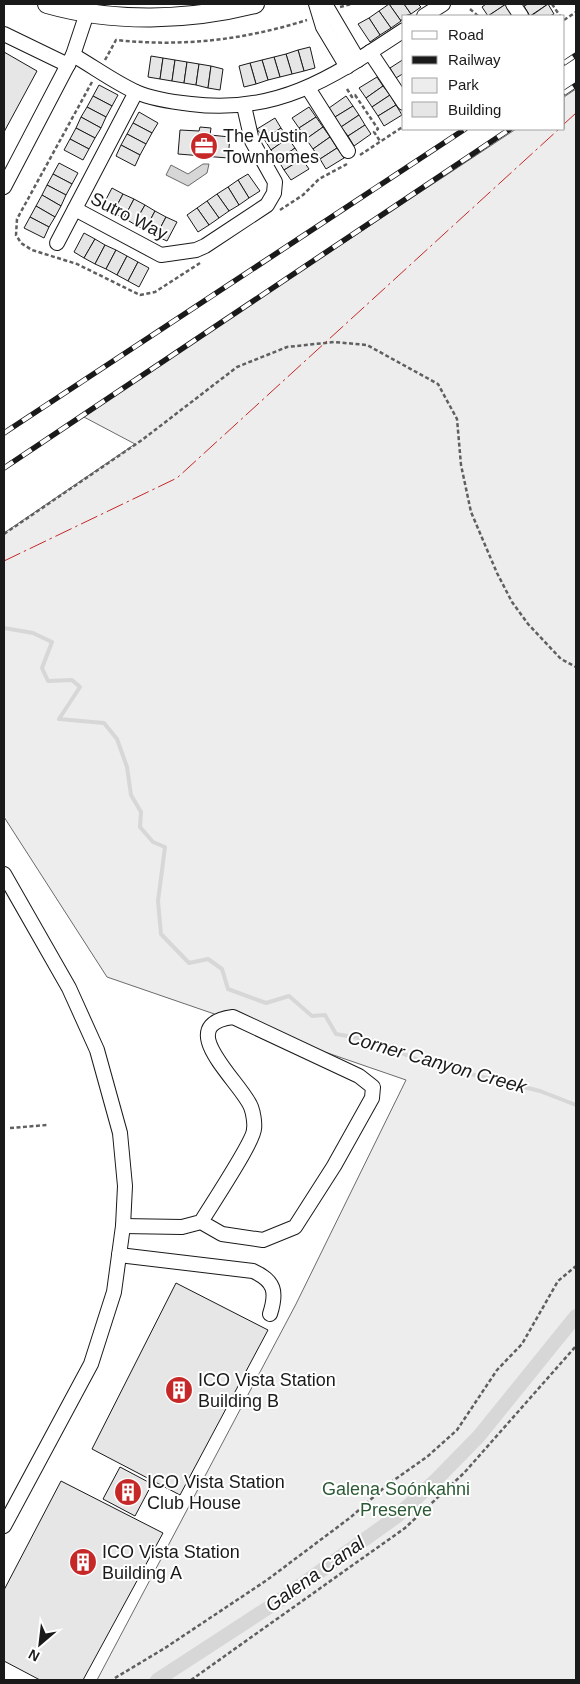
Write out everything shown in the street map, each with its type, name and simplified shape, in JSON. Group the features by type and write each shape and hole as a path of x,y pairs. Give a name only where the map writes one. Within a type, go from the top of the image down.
{"main road":[{"path":"47,4 154,18 199,14 255,4"}],"street":[{"path":"430,15 443,4"},
{"path":"513,4 520,15"},
{"path":"4,187 71,60 89,8"},
{"path":"323,8 329,37 352,63"},
{"path":"4,34 71,60 136,92 194,104 244,106 308,88 402,31"},
{"path":"370,52 402,100"},
{"path":"308,88 350,157"},
{"path":"57,243 136,92"},
{"path":"199,255 267,205 274,194 275,182 252,141 244,106"},
{"name":"Sutro Way","path":"75,209 157,254 167,256 199,255"},
{"path":"4,874 69,988 97,1050 120,1133 125,1186 123,1226 114,1292 91,1364 4,1526"},
{"path":"123,1226 182,1227 202,1222 222,1234 263,1240 295,1227 358,1124 372,1098 373,1087 351,1072 233,1017 213,1023 208,1034 210,1050 251,1106 255,1131 202,1222"},
{"path":"119,1255 253,1271 264,1276 276,1296 270,1314"}],"path":[{"path":"104,62 116,40 149,44 220,41 255,35 323,8 351,4"},
{"path":"552,4 559,15"},
{"path":"470,9 477,15"},
{"path":"565,19 576,12"},
{"path":"95,76 17,219 16,235 21,243 32,250 77,264 140,295 155,292 199,255"},
{"path":"347,89 352,96 355,95 378,130 374,132 380,141"},
{"path":"276,213 303,195 319,179 350,157 402,127"},
{"path":"4,534 142,440 236,367 287,347 334,342 367,344 438,384 457,419 461,465 471,512 497,574 512,602 528,624 561,659 576,667"},
{"path":"10,1128 47,1125"},
{"path":"116,1678 165,1648 267,1580 351,1517 386,1486 428,1456 457,1430 496,1370 522,1344 558,1281 576,1266"},
{"path":"191,1680 405,1528 464,1473 576,1346"}],"green space":[{"name":"Galena Soónkahni Preserve","path":"576,89 576,1680 97,1680 296,1304 406,1080 107,977 4,817 4,533 135,444 82,416 514,130 565,130 565,96"}],"shaded area":[{"path":"203,164 209,164 207,173 188,186 166,175 171,165 188,174"}],"building":[{"path":"389,4 404,4 411,14 402,15 401,21"},
{"path":"389,4 401,21 391,28 379,11"},
{"path":"404,4 418,4 421,7 411,14"},
{"path":"486,4 506,4 490,15 487,15 482,7"},
{"path":"506,4 512,14 510,15 490,15"},
{"path":"528,4 548,4 532,15 529,15 524,6"},
{"path":"548,4 554,14 552,15 532,15"},
{"path":"379,11 391,28 380,35 369,18"},
{"path":"369,18 380,35 370,42 358,24"},
{"path":"310,47 315,68 304,71 298,50"},
{"path":"298,50 304,71 292,74 286,54"},
{"path":"4,52 37,71 4,132"},
{"path":"286,54 292,74 280,77 274,57"},
{"path":"151,56 163,58 160,79 148,77"},
{"path":"274,57 280,77 268,80 262,60"},
{"path":"163,58 175,60 172,81 160,79"},
{"path":"175,60 187,62 184,83 172,81"},
{"path":"262,60 268,80 256,84 250,63"},
{"path":"402,60 402,74 396,78 390,68"},
{"path":"187,62 199,64 196,85 184,83"},
{"path":"250,63 256,84 244,87 239,66"},
{"path":"199,64 211,66 208,88 196,85"},
{"path":"211,66 223,69 220,90 208,88"},
{"path":"377,77 383,86 366,98 359,88"},
{"path":"99,85 118,95 112,106 93,96"},
{"path":"383,86 390,95 372,107 366,98"},
{"path":"390,95 396,105 378,116 372,107"},
{"path":"93,96 112,106 106,117 87,107"},
{"path":"346,96 353,106 335,117 329,108"},
{"path":"396,105 402,115 384,126 378,116"},
{"path":"353,106 359,115 341,127 335,117"},
{"path":"87,107 106,117 101,128 81,117"},
{"path":"309,107 316,117 299,128 292,118"},
{"path":"139,112 158,123 152,133 133,123"},
{"path":"359,115 365,125 348,136 341,127"},
{"path":"81,117 101,128 95,138 76,128"},
{"path":"316,117 323,127 306,139 299,128"},
{"path":"275,118 281,128 264,139 257,129"},
{"path":"133,123 152,133 146,144 127,134"},
{"path":"365,125 371,134 354,146 348,136"},
{"name":"The Austin Townhomes","path":"200,127 211,128 210,135 230,137 228,158 178,154 180,130 199,131"},
{"path":"323,127 330,137 313,149 306,139"},
{"path":"76,128 95,138 89,149 70,139"},
{"path":"281,128 288,138 271,150 264,139"},
{"path":"127,134 146,144 140,155 121,145"},
{"path":"330,137 337,148 320,159 313,149"},
{"path":"288,138 295,148 278,160 271,150"},
{"path":"70,139 89,149 83,160 64,150"},
{"path":"121,145 140,155 135,166 116,156"},
{"path":"295,148 302,159 284,170 278,160"},
{"path":"337,148 344,158 326,169 320,159"},
{"path":"302,159 309,169 291,180 284,170"},
{"path":"59,163 78,173 72,184 53,174"},
{"path":"53,174 72,184 66,195 47,185"},
{"path":"248,174 260,191 249,198 238,180"},
{"path":"238,180 249,198 239,205 228,187"},
{"path":"47,185 66,195 61,206 42,195"},
{"path":"228,187 239,205 229,211 217,194"},
{"path":"112,188 123,194 113,213 102,207"},
{"path":"123,194 134,199 124,218 113,213"},
{"path":"217,194 229,211 219,218 207,201"},
{"path":"42,195 61,206 55,217 36,206"},
{"path":"134,199 145,205 134,224 124,218"},
{"path":"207,201 219,218 209,225 197,208"},
{"path":"145,205 155,211 145,230 134,224"},
{"path":"36,206 55,217 49,227 30,217"},
{"path":"197,208 209,225 198,232 187,215"},
{"path":"155,211 166,217 156,236 145,230"},
{"path":"30,217 49,227 44,238 24,228"},
{"path":"166,217 177,222 167,241 156,236"},
{"path":"84,233 95,239 84,258 74,252"},
{"path":"95,239 105,245 95,264 84,258"},
{"path":"105,245 116,250 106,269 95,264"},
{"path":"116,250 127,256 117,275 106,269"},
{"path":"127,256 138,262 128,281 117,275"},
{"path":"138,262 149,268 139,287 128,281"},
{"name":"ICO Vista Station Building B","path":"176,1283 268,1330 180,1495 92,1449"},
{"name":"ICO Vista Station Club House","path":"120,1467 152,1484 135,1516 103,1499"},
{"name":"ICO Vista Station Building A","path":"61,1481 163,1533 83,1680 40,1680 4,1661 4,1590"}],"waterway":[{"name":"Corner Canyon Creek","path":"4,628 33,633 52,642 42,668 48,681 72,680 80,687 59,719 104,723 117,739 127,767 131,795 141,812 140,827 153,842 165,847 158,901 161,934 189,963 208,959 222,969 228,989 266,1003 289,996 312,1016 325,1015 336,1034 381,1042 401,1053 430,1064 540,1091 576,1105"},
{"name":"Galena Canal","path":"157,1680 280,1600 396,1517 479,1436 576,1316"}],"railway":[{"path":"565,62 576,55"},
{"path":"565,92 576,85"},
{"path":"4,433 463,130"},
{"path":"4,468 509,130"}],"power":[{"path":"565,123 576,113"},
{"path":"4,561 177,478 558,130"}],"place":[{"name":"The Austin Townhomes","path":"204,146"},
{"name":"ICO Vista Station Building B","path":"179,1390"},
{"name":"ICO Vista Station Club House","path":"128,1492"},
{"name":"ICO Vista Station Building A","path":"83,1562"}]}
